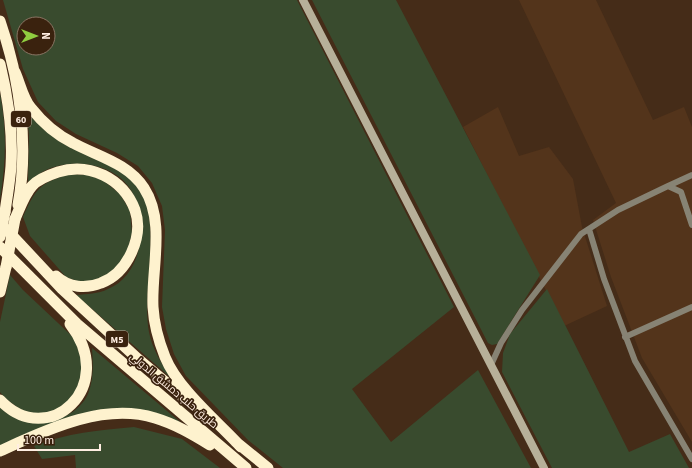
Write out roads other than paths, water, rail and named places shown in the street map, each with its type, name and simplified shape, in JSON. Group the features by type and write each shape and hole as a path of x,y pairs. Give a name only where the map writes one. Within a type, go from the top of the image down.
{"highway":[{"name":"60","path":"0,21 15,72 23,148 22,181 15,219"},
{"path":"0,64 5,82 10,125 11,166 0,237"},
{"path":"15,72 30,107 50,128 72,142 132,173 144,188 153,208 156,230 153,308 157,331 165,358 179,382 241,446"},
{"path":"0,292 15,219 32,186 47,176 69,169 89,169 105,175 124,190 135,210 137,234 132,255 121,271 106,282 92,287 77,287 62,281 24,246"},
{"name":"طريق حلب دمشق الدولي","path":"0,222 24,246 62,289 132,354 241,446"},
{"name":"طريق حلب دمشق الدولي","path":"0,247 46,294 145,383 246,468"},
{"path":"0,400 5,406 22,416 37,418 52,416 65,410 82,393 86,370 82,343 78,335 46,294"},
{"path":"0,452 52,429 82,419 118,414 154,417 172,424 236,460"},
{"name":"M5","path":"241,446 268,468"}],"main road":[{"path":"303,0 544,468"}],"street":[{"path":"491,365 501,343 522,310 581,234 618,210 692,174"},
{"path":"668,186 681,192 692,225"},
{"path":"589,229 604,279 635,361 692,459"},
{"path":"625,337 692,307"}]}
